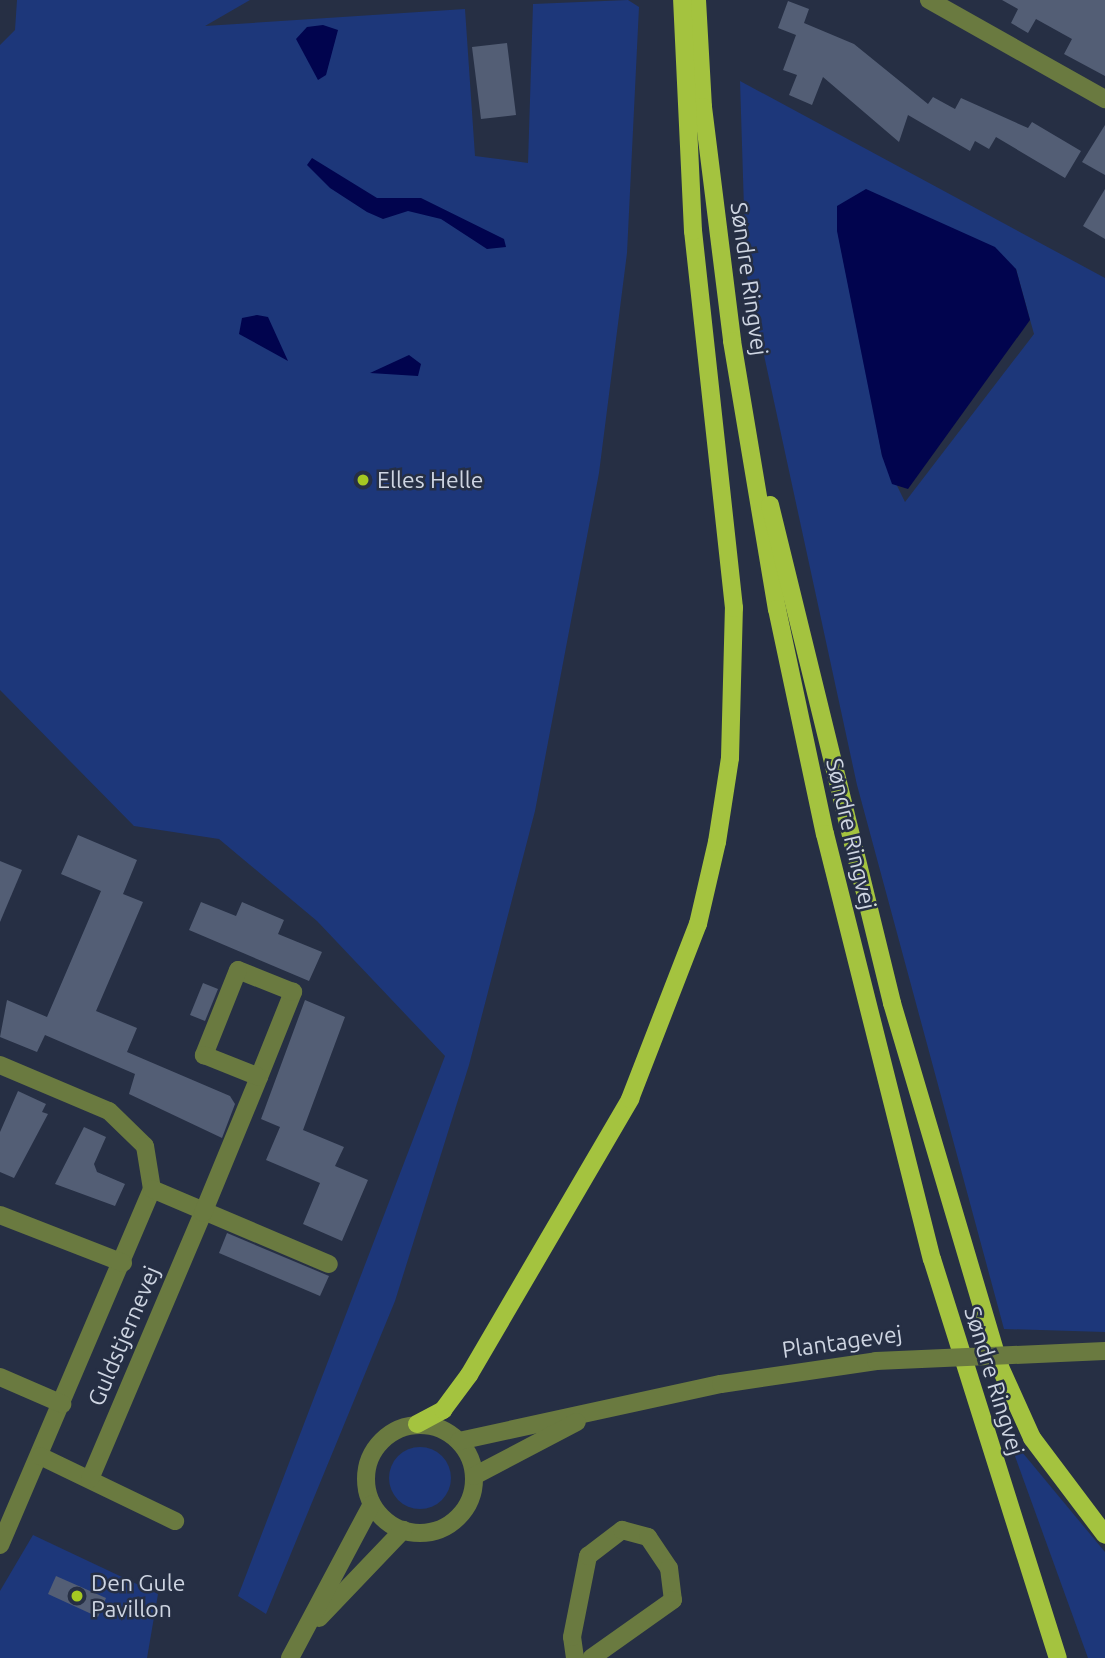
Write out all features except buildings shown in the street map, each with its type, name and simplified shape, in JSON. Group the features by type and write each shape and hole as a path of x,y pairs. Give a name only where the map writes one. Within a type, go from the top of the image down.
{"main road":[{"path":"417,1424 443,1410 469,1376 630,1099 698,923 716,842 730,758 734,608 693,231 682,0"},
{"name":"Søndre Ringvej","path":"697,0 704,120 732,341 777,609 879,1065 966,1373 1058,1658"},
{"path":"732,341 845,822 945,1197 1014,1402 1054,1472 1105,1535"}],"street":[{"path":"929,0 1105,99"},
{"name":"Guldstjernevej","path":"90,1479 203,1213 259,1077 293,992 237,970 204,1055 259,1077"},
{"path":"0,1065 109,1111 145,1146 152,1189 203,1213 329,1264"},
{"name":"Guldstjernevej","path":"0,1545 123,1263 152,1189"},
{"path":"0,1214 123,1263"},
{"name":"Plantagevej","path":"459,1441 589,1416 721,1384 876,1361 1105,1351"},
{"path":"0,1377 62,1404"},
{"name":"Plantagevej","path":"474,1476 589,1416"},
{"path":"417,1424 459,1441 474,1476 469,1501 453,1521 429,1532 403,1530 372,1504 366,1474 377,1446 417,1424"},
{"path":"40,1456 175,1521"},
{"path":"290,1658 372,1504"},
{"path":"300,1639 403,1530"},
{"path":"575,1658 572,1637 588,1556 622,1531 648,1537 669,1568 673,1600 591,1658"}],"shaded area":[{"path":"17,0 250,0 205,26 465,9 475,156 528,163 533,4 628,0 639,7 627,253 599,473 535,811 469,1065 395,1301 266,1614 238,1596 445,1056 317,921 219,839 134,826 0,690 0,45 15,30"},
{"path":"323,25 338,30 326,75 318,80 296,39 307,27"},
{"path":"740,81 1105,278 1105,1332 1004,1329 857,785 746,272","holes":["837,206 1016,269 1034,334 905,502 882,455"]},
{"path":"312,158 377,198 421,198 504,239 506,247 487,249 441,219 408,211 383,219 367,212 330,188 307,165"},
{"path":"866,189 995,247 1016,269 1030,320 908,489 892,484 882,456 837,231 837,206"},
{"path":"257,315 268,317 288,361 239,334 242,318"},
{"path":"409,355 421,364 418,376 370,373"},
{"path":"1007,1434 1105,1552 1105,1658 1088,1658"},
{"path":"414,1447 426,1447 442,1456 449,1466 449,1490 442,1500 426,1509 414,1509 403,1504 394,1495 389,1484 389,1472 394,1461 403,1452"},
{"path":"33,1535 158,1594 147,1658 0,1658 0,1591"}],"place":[{"name":"Elles Helle","path":"363,480"},
{"name":"Den Gule Pavillon","path":"77,1596"}]}
